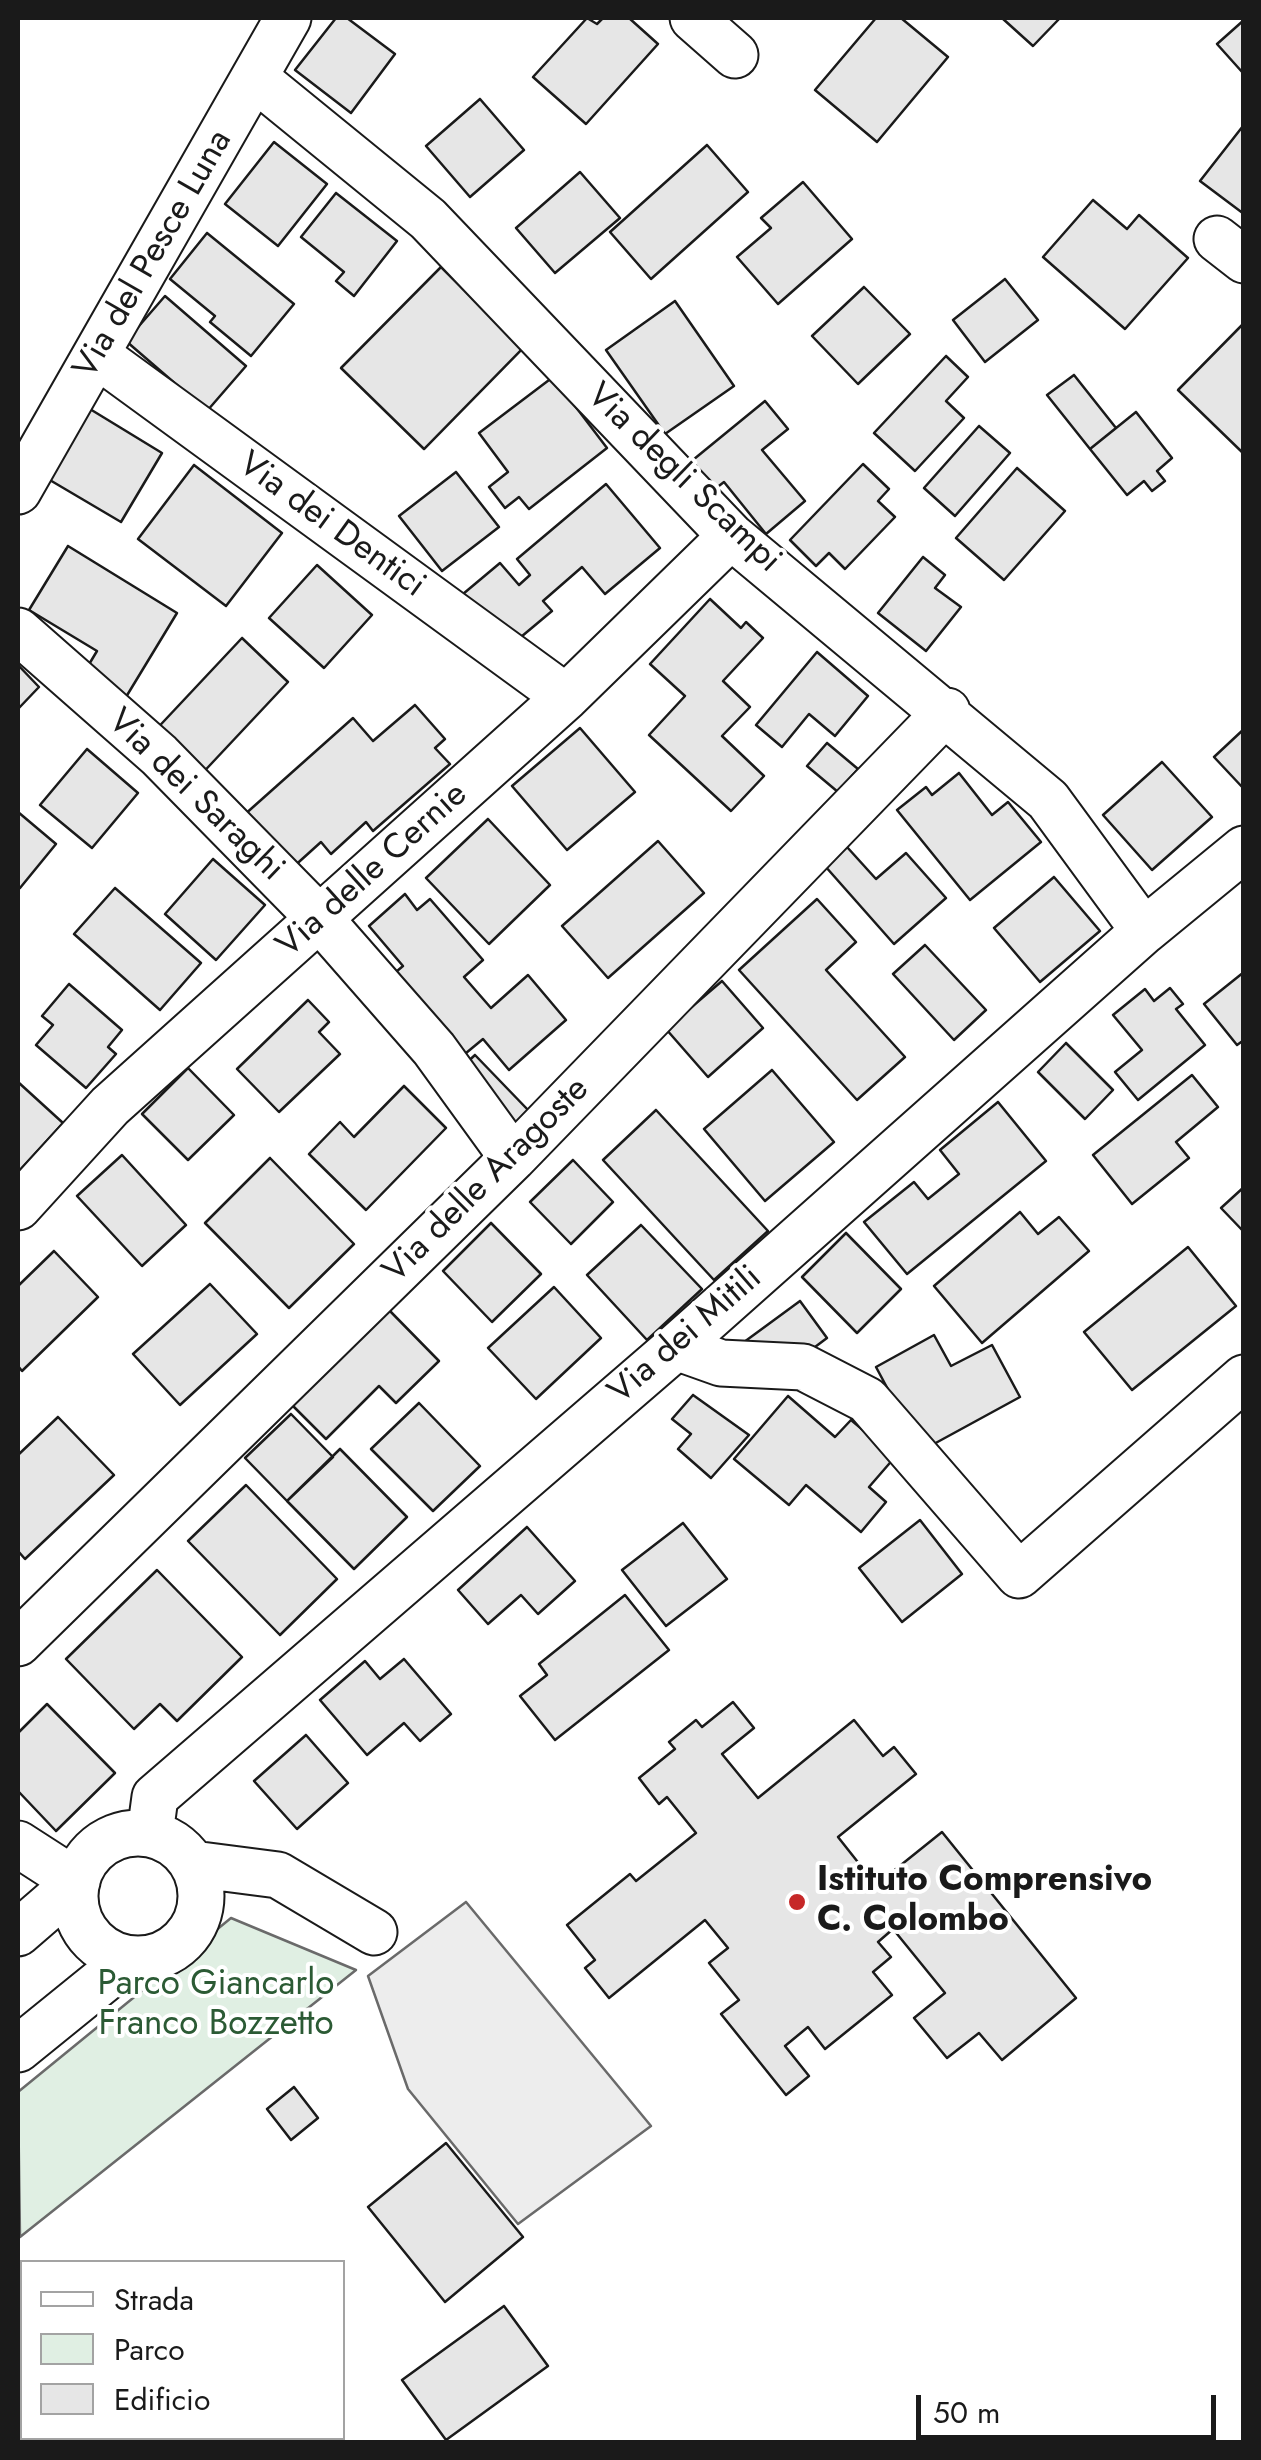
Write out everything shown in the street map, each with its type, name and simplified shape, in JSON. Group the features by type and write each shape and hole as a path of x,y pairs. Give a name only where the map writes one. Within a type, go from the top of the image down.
{"street":[{"name":"Via del Pesce Luna","path":"18,491 288,18"},
{"path":"693,18 735,55"},
{"name":"Via degli Scampi","path":"255,78 428,219 731,536 947,711 1048,800 1144,931"},
{"name":"Via dei Dentici","path":"97,355 566,697"},
{"name":"Via delle Cernie","path":"18,1207 110,1106 566,697 731,536"},
{"name":"Via dei Saraghi","path":"18,631 159,755 320,920 434,1050 512,1158"},
{"name":"Via delle Aragoste","path":"18,1642 512,1158 947,711"},
{"name":"Via dei Mitili","path":"150,1834 155,1797 676,1346 1144,931 1244,849"},
{"path":"676,1346 721,1363 803,1367 867,1400 1020,1575 1244,1378"},
{"path":"18,1933 77,1882 96,1849 131,1833 167,1840 192,1864 202,1898 191,1932 164,1954 129,1959 18,2050"},
{"path":"18,1844 77,1882"},
{"path":"192,1864 278,1875 374,1932"},
{"path":"77,1882 78,1917 86,1932 98,1945 129,1959"}],"green space":[{"name":"Parco Giancarlo Franco Bozzetto","path":"231,1918 356,1970 20,2237 18,2092"}],"shaded area":[{"path":"466,1902 651,2126 518,2224 408,2089 368,1976"}],"building":[{"path":"336,18 347,18 395,54 351,113 295,70"},
{"path":"587,18 597,24 603,18 629,18 658,44 586,124 533,77"},
{"path":"876,18 901,18 948,57 877,142 815,90"},
{"path":"1002,18 1060,18 1033,46"},
{"path":"1244,20 1244,72 1243,73 1217,44"},
{"path":"480,99 524,150 470,197 426,146"},
{"path":"1244,126 1244,214 1200,181"},
{"path":"274,142 327,184 278,246 225,204"},
{"path":"707,145 748,192 651,279 610,232"},
{"path":"580,172 620,218 555,273 516,228"},
{"path":"803,182 852,239 778,304 737,257 771,228 761,218"},
{"path":"336,193 397,241 354,296 336,281 344,272 301,237"},
{"path":"1093,200 1127,229 1139,215 1188,258 1125,329 1043,257"},
{"path":"207,233 294,304 251,356 210,322 215,316 170,279"},
{"path":"441,267 523,348 424,449 341,368"},
{"path":"1005,279 1038,320 985,362 953,320"},
{"path":"864,287 910,334 858,384 812,336"},
{"path":"165,296 246,366 207,411 126,341"},
{"path":"675,301 734,386 665,434 606,350"},
{"path":"1244,323 1244,454 1178,390"},
{"path":"946,356 968,377 946,401 964,418 915,471 874,433"},
{"path":"1074,375 1116,428 1090,449 1047,395"},
{"path":"553,377 607,448 529,509 519,497 505,508 489,487 508,472 479,433"},
{"path":"765,401 788,429 762,450 805,501 766,534 724,482 711,492 688,464"},
{"path":"85,406 162,453 121,522 43,476"},
{"path":"1136,412 1172,458 1157,471 1165,481 1152,491 1144,481 1127,495 1090,449"},
{"path":"979,426 1010,453 955,516 924,488"},
{"path":"863,464 889,489 878,501 895,517 845,569 829,553 816,566 790,540"},
{"path":"194,465 282,533 226,606 138,539"},
{"path":"1017,468 1065,511 1004,580 956,538"},
{"path":"456,472 499,527 442,571 399,516"},
{"path":"606,484 660,548 605,594 582,567 543,601 552,611 509,647 463,594 500,563 519,585 530,575 517,559"},
{"path":"68,546 177,613 126,697 85,671 97,651 29,610"},
{"path":"923,557 945,575 935,588 961,607 926,651 878,613"},
{"path":"317,565 372,615 324,668 269,618"},
{"path":"710,599 741,628 746,622 763,638 723,681 750,707 722,736 764,776 731,811 649,735 685,696 650,664"},
{"path":"242,638 288,682 196,780 150,736"},
{"path":"817,652 868,696 835,736 809,714 782,747 756,725"},
{"path":"18,665 39,687 18,709"},
{"path":"415,705 445,739 435,748 450,764 373,831 366,822 331,854 321,842 290,870 243,816 353,718 373,741"},
{"path":"580,728 635,792 567,850 512,786"},
{"path":"1244,729 1244,789 1214,757"},
{"path":"827,743 858,769 838,792 807,766"},
{"path":"87,749 138,793 92,848 40,805"},
{"path":"1162,762 1212,817 1152,870 1103,815"},
{"path":"959,773 992,815 1008,802 1041,842 970,900 897,810 926,787 932,795"},
{"path":"18,812 56,844 20,888 18,886"},
{"path":"488,819 550,885 489,944 426,878"},
{"path":"658,841 704,893 608,978 562,926"},
{"path":"847,847 876,879 906,853 946,898 894,944 825,866"},
{"path":"213,859 265,905 216,960 165,914"},
{"path":"1054,877 1100,931 1040,982 994,928"},
{"path":"115,888 201,963 160,1010 74,934"},
{"path":"405,894 417,910 430,899 483,960 464,977 491,1008 528,975 566,1020 509,1070 483,1039 460,1058 390,977 403,966 369,926"},
{"path":"817,899 856,942 826,970 905,1057 857,1100 739,970"},
{"path":"925,945 986,1010 954,1040 893,974"},
{"path":"1244,972 1244,1040 1237,1045 1204,1004"},
{"path":"722,981 763,1028 708,1077 666,1029"},
{"path":"69,984 122,1030 108,1047 116,1054 86,1088 36,1045 53,1025 42,1016"},
{"path":"1170,988 1183,1004 1176,1009 1205,1045 1138,1100 1115,1072 1142,1050 1113,1015 1145,989 1154,1001"},
{"path":"308,1000 329,1022 319,1032 340,1054 279,1112 237,1069"},
{"path":"1066,1043 1113,1090 1085,1119 1038,1072"},
{"path":"475,1055 529,1111 497,1141 451,1077"},
{"path":"188,1068 234,1115 188,1160 142,1114"},
{"path":"772,1070 834,1142 765,1201 704,1129"},
{"path":"1192,1075 1218,1107 1176,1142 1189,1158 1132,1204 1093,1155"},
{"path":"18,1082 63,1123 18,1172"},
{"path":"404,1086 446,1128 366,1210 309,1154 340,1122 354,1137"},
{"path":"998,1102 1046,1161 907,1274 864,1222 914,1182 928,1199 959,1174 940,1150"},
{"path":"656,1110 768,1231 714,1280 603,1160"},
{"path":"122,1155 186,1225 142,1266 77,1196"},
{"path":"270,1158 354,1244 289,1308 205,1223"},
{"path":"573,1160 613,1202 571,1244 530,1202"},
{"path":"1244,1187 1244,1232 1221,1208"},
{"path":"1020,1212 1038,1234 1059,1217 1089,1251 982,1343 934,1286"},
{"path":"491,1223 541,1274 492,1322 443,1271"},
{"path":"641,1225 702,1289 647,1340 587,1275"},
{"path":"846,1233 901,1289 857,1333 802,1277"},
{"path":"1188,1247 1236,1306 1132,1390 1084,1332"},
{"path":"54,1251 98,1297 22,1371 18,1366 18,1286"},
{"path":"210,1284 257,1334 180,1405 133,1354"},
{"path":"554,1287 601,1338 536,1399 488,1348"},
{"path":"800,1301 827,1338 803,1356 740,1345"},
{"path":"388,1309 439,1361 396,1403 379,1386 326,1439 291,1404"},
{"path":"934,1335 951,1366 992,1345 1020,1397 921,1451 876,1367"},
{"path":"693,1395 749,1435 711,1478 678,1449 691,1434 672,1419"},
{"path":"788,1396 835,1437 851,1420 895,1457 869,1487 886,1502 861,1532 806,1485 789,1505 734,1459"},
{"path":"419,1403 480,1466 433,1511 371,1449"},
{"path":"291,1414 333,1457 287,1501 245,1458"},
{"path":"58,1417 114,1475 25,1559 18,1551 18,1455"},
{"path":"340,1449 407,1517 354,1569 287,1501"},
{"path":"246,1485 337,1579 280,1635 188,1541"},
{"path":"920,1520 962,1574 902,1622 859,1568"},
{"path":"683,1523 727,1579 666,1626 622,1570"},
{"path":"527,1527 575,1581 538,1614 521,1595 488,1624 458,1590"},
{"path":"157,1570 242,1657 177,1721 160,1704 134,1729 66,1659"},
{"path":"625,1595 669,1650 555,1740 520,1696 547,1675 539,1664"},
{"path":"404,1659 451,1714 420,1741 404,1723 367,1755 320,1700 365,1661 380,1679"},
{"name":"Istituto Comprensivo C. Colombo","path":"733,1702 754,1728 722,1754 758,1798 854,1720 883,1756 894,1747 916,1774 838,1837 876,1885 942,1832 1076,1998 1002,2060 979,2033 947,2058 914,2018 945,1993 893,1929 878,1942 891,1957 873,1972 892,1995 825,2049 808,2027 785,2046 809,2076 786,2095 721,2014 739,2000 709,1963 728,1948 705,1920 609,1998 585,1968 595,1960 567,1925 630,1874 636,1881 696,1833 667,1797 659,1804 639,1778 675,1749 669,1742 696,1720 702,1727"},
{"path":"47,1704 115,1773 56,1831 18,1791 18,1733"},
{"path":"306,1735 348,1783 297,1829 254,1781"},
{"path":"294,2087 318,2118 291,2140 267,2109"},
{"path":"446,2143 523,2237 445,2302 368,2207"},
{"path":"504,2306 548,2366 446,2440 402,2380"},
{"path":"18,2311 20,2405 18,2407"},
{"path":"107,2440 182,2442 109,2442"}],"place":[{"name":"Istituto Comprensivo C. Colombo","path":"797,1902"}]}
